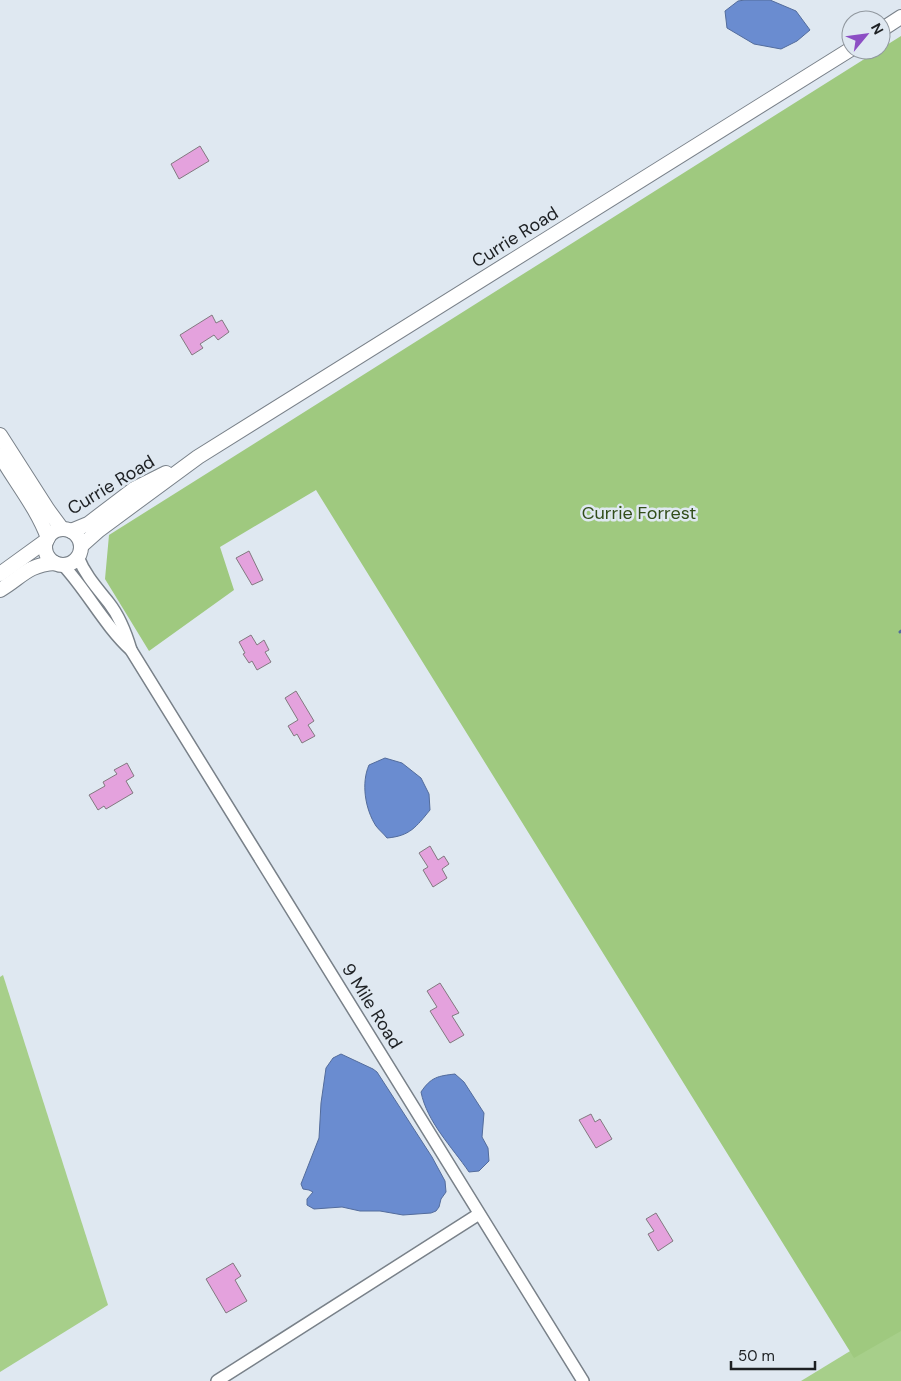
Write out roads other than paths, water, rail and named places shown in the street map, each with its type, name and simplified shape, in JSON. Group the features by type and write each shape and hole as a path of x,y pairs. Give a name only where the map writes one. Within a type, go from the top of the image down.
{"street":[{"name":"Currie Road","path":"80,552 99,530 198,457 841,55"},
{"path":"0,436 48,510 67,530 78,538 80,552 70,564 39,565 0,590"},
{"path":"0,455 40,518 47,539 46,553 59,564"},
{"name":"Currie Road","path":"67,530 88,524 134,489 198,457"},
{"path":"0,574 54,532 67,530"},
{"name":"9 Mile Road","path":"80,552 85,572 118,618 126,632 131,650"},
{"name":"9 Mile Road","path":"59,564 79,582 118,638 131,650 583,1381"},
{"path":"217,1381 479,1214"}],"water":[{"path":"770,0 796,11 810,30 797,41 781,49 754,44 727,28 725,11 738,1"},
{"path":"385,758 402,763 421,778 429,794 430,810 412,830 387,838 372,819 365,796 365,780 369,765"},
{"path":"341,1054 377,1072 432,1157 445,1181 446,1192 436,1211 403,1215 380,1211 360,1211 342,1207 314,1209 307,1205 307,1199 313,1192 303,1189 301,1184 319,1138 326,1068 333,1058"},
{"path":"455,1074 464,1082 484,1113 482,1137 488,1148 489,1161 479,1171 469,1172 448,1144 434,1124 421,1092 435,1078"}],"park label":[{"name":"Currie Forrest","path":"639,513"}]}
